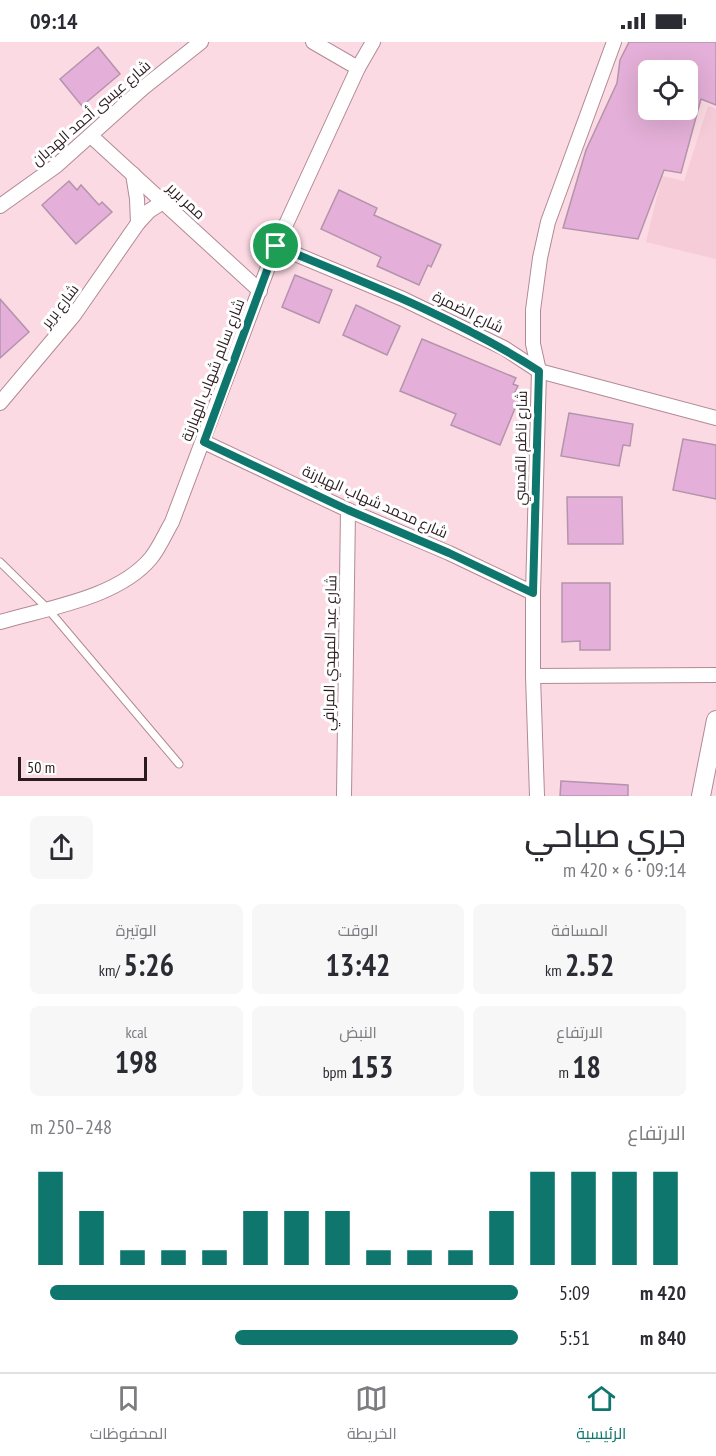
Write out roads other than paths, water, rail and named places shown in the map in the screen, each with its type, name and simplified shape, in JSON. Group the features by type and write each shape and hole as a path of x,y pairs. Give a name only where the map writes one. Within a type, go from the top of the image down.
{"street":[{"name":"شارع عيسى أحمد الهدبان","path":"0,206 56,166 143,88 201,42"},
{"path":"313,42 358,68"},
{"name":"شارع سالم شهاب الهبارنة","path":"0,622 99,593 125,580 150,558 172,522 276,246 358,68 373,42"},
{"name":"شارع ناظم القدسي","path":"537,796 533,593 539,371 533,344 533,310 546,231 614,42"},
{"name":"ممر برير","path":"91,135 260,291"},
{"path":"133,174 138,223"},
{"name":"شارع برير","path":"0,403 74,315 118,255 138,223 163,202"},
{"name":"شارع الضمرة","path":"276,246 403,299 504,348 539,371 716,417"},
{"name":"شارع محمد شهاب الهبارنة","path":"204,442 533,593"},
{"name":"شارع عبد المهدي المرافي","path":"344,796 348,510"},
{"path":"533,676 716,675"},
{"path":"701,796 716,720"}],"lane":[{"path":"0,562 47,608 179,764"}]}
